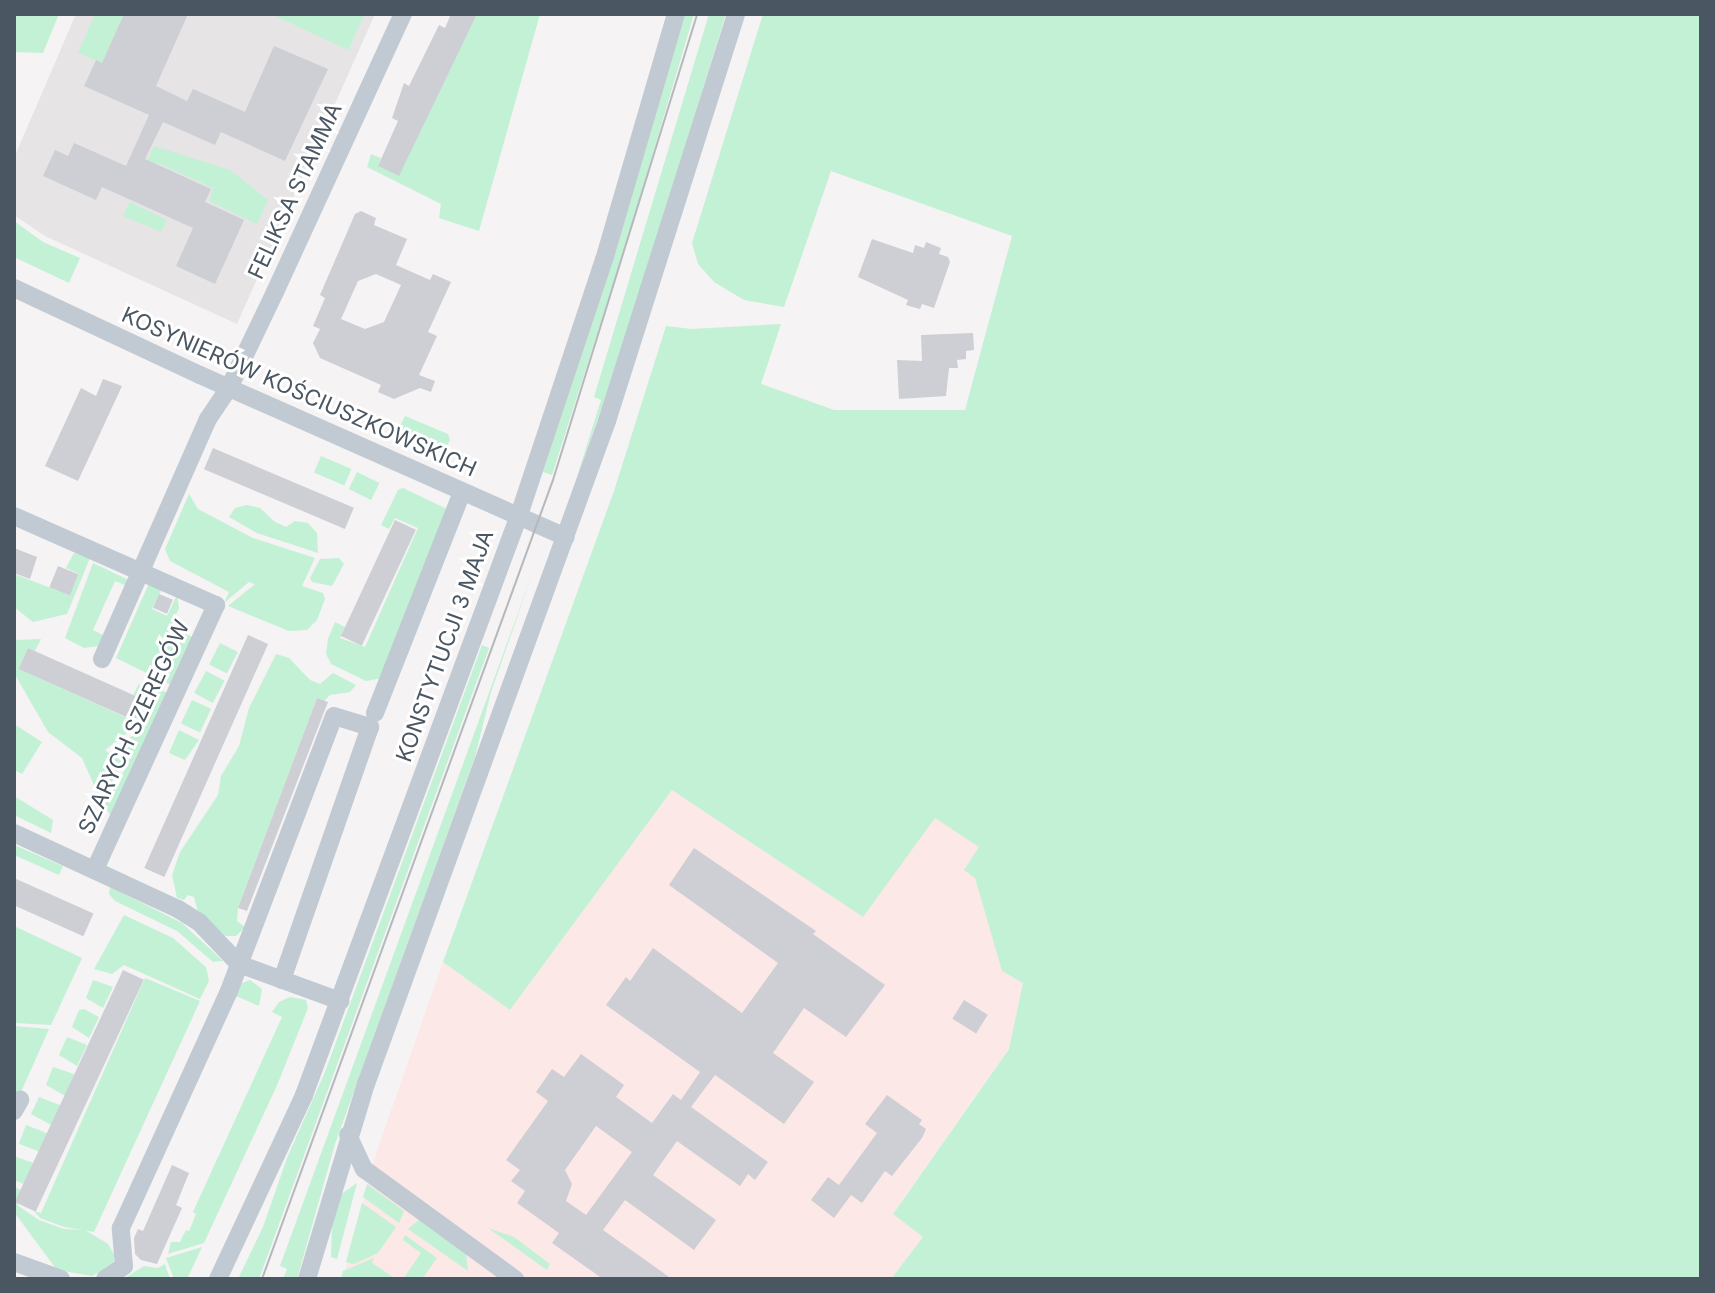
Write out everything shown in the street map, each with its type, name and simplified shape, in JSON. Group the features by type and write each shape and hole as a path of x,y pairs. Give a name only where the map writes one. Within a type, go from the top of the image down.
{"street":[{"name":"FELIKSA STAMMA","path":"229,388 403,14"},
{"name":"KONSTYTUCJI 3 MAJA","path":"218,1279 304,1095 518,518 604,260 676,14"},
{"path":"307,1279 348,1135 566,537 644,309 736,14"},
{"name":"KOSYNIERÓW KOŚCIUSZKOWSKICH","path":"14,288 229,388 566,537"},
{"path":"102,659 140,579 139,568 208,419 229,388"},
{"path":"375,713 462,492"},
{"path":"14,516 139,568"},
{"name":"SZARYCH SZEREGÓW","path":"95,869 216,605 139,568"},
{"path":"105,1279 124,1266 121,1228 239,964 334,716 370,727 282,980"},
{"path":"14,833 95,869 199,922 239,964 340,1001"},
{"path":"348,1135 364,1169 515,1279"},
{"path":"332,1185 364,1169"},
{"path":"14,1262 61,1279"}],"shaded area":[{"path":"76,14 375,14 237,324 45,236 14,215 14,158"},
{"path":"672,790 863,917 935,817 980,847 975,878 1002,971 1023,983 1009,1048 893,1213 923,1237 891,1279 343,1279 376,1154 443,962 510,1010"}],"green space":[{"path":"14,14 59,14 43,53 14,52"},
{"path":"95,14 124,14 102,63 78,53"},
{"path":"271,14 365,14 348,50"},
{"path":"477,14 540,14 479,231 439,218 441,204 367,167 371,154 381,158 378,166 398,175"},
{"path":"683,14 694,14 630,231 552,475 543,472"},
{"path":"709,14 726,14 617,365 575,483 601,400 594,397"},
{"path":"763,14 1701,14 1701,1279 891,1279 923,1237 893,1214 1009,1049 1023,983 1002,971 975,878 964,870 979,847 935,818 863,917 672,790 510,1010 443,962 614,491 666,326 692,329 781,324 761,384 834,410 965,410 1012,236 831,171 784,307 744,300 714,282 698,264 692,243"},
{"path":"154,146 230,170 268,200 257,224 209,201 213,188 158,163 152,176 142,172"},
{"path":"130,202 167,220 161,232 123,216"},
{"path":"14,221 43,242 80,258 69,283 14,257"},
{"path":"405,416 448,434 450,440 444,452 397,432"},
{"path":"321,456 351,469 344,485 314,473"},
{"path":"357,472 379,483 371,500 349,489"},
{"path":"403,488 447,509 382,678 366,681 331,664 326,654 328,639 335,622 345,627 340,638 365,647 418,528 395,518 389,529 381,525 398,490"},
{"path":"189,494 198,509 253,538 315,558 302,586 323,593 325,599 317,620 307,630 289,631 228,606 255,584 249,582 224,603 229,592 170,561 165,549"},
{"path":"247,505 260,508 275,522 286,527 295,521 308,523 317,533 318,553 257,533 229,517 235,508"},
{"path":"74,553 90,558 67,614 33,622 14,607 14,574 69,595 79,574 66,568"},
{"path":"339,558 344,564 332,586 312,582 310,578 320,559"},
{"path":"93,563 133,582 127,586 115,581 93,630 105,636 98,646 84,648 65,638"},
{"path":"533,572 491,692 475,757 335,1144 297,1279 283,1279 287,1269 280,1266"},
{"path":"150,581 163,587 152,609 167,616 177,595 179,608 171,626 196,639 171,685 116,658"},
{"path":"41,639 35,651 28,648 19,669 134,721 144,700 133,695 139,684 150,690 131,730 105,750 110,754 138,731 157,688 168,693 114,819 105,808 106,801 127,766 122,764 101,801 82,758 48,732 14,673 14,640"},
{"path":"220,643 238,652 227,673 209,664"},
{"path":"482,645 489,648 259,1279 238,1279 263,1227 287,1158 325,1072"},
{"path":"276,654 289,658 310,680 320,684 333,673 356,685 350,692 330,695 324,701 317,698 238,908 237,921 245,927 236,936 224,936 199,916 194,897 188,895 184,900 177,898 172,875 180,852 218,795 221,776 239,746 249,708"},
{"path":"206,671 225,681 213,703 194,693"},
{"path":"192,700 211,709 200,732 181,724"},
{"path":"14,724 42,742 22,774 14,770"},
{"path":"179,730 199,740 185,760 169,753"},
{"path":"14,796 53,820 51,833 14,815"},
{"path":"14,845 63,866 59,875 14,855"},
{"path":"110,887 182,923 223,961 213,962 177,931 115,901 109,894"},
{"path":"124,915 173,938 206,967 209,981 200,999 124,965 112,974 94,969"},
{"path":"14,926 82,958 51,1025 14,1023"},
{"path":"145,978 200,1001 94,1232 64,1227 40,1218 34,1211 41,1213"},
{"path":"93,980 113,987 103,1008 86,998"},
{"path":"250,980 262,989 259,1006 234,995 240,984"},
{"path":"290,997 306,1000 308,1008 278,1083 204,1243 168,1254 171,1242 180,1242 186,1230 189,1231 196,1214 193,1212 282,1017 272,1012 279,1002"},
{"path":"84,1009 99,1017 89,1038 72,1027 79,1010"},
{"path":"14,1026 49,1029 18,1099 14,1097"},
{"path":"67,1037 87,1045 77,1066 59,1055"},
{"path":"53,1067 74,1074 67,1097 46,1085"},
{"path":"39,1097 62,1106 53,1126 31,1114"},
{"path":"26,1125 49,1134 42,1153 19,1144"},
{"path":"14,1156 36,1164 26,1185 14,1180"},
{"path":"357,1183 337,1259 331,1257 332,1224 340,1195"},
{"path":"367,1184 404,1211 399,1223 363,1197"},
{"path":"14,1187 23,1191 17,1205 39,1220 64,1229 85,1230 108,1244 115,1256 113,1265 92,1276 57,1270 14,1212"},
{"path":"362,1203 396,1227 378,1253 354,1264 346,1262"},
{"path":"419,1220 466,1254 468,1271 408,1229"},
{"path":"488,1228 514,1237 550,1264 547,1270"},
{"path":"405,1235 437,1258 422,1279 403,1279 421,1253 403,1240"},
{"path":"202,1247 187,1279 174,1279 166,1258"},
{"path":"374,1258 372,1263 396,1279 341,1279 343,1271"},
{"path":"165,1264 170,1279 123,1279 144,1266 158,1268"}],"building":[{"path":"124,14 188,14 156,86 187,101 193,89 245,112 274,46 328,69 285,161 221,132 215,145 163,122 145,159 211,189 205,202 244,220 215,284 176,266 193,228 102,187 96,200 43,176 55,150 68,156 74,143 126,166 149,115 84,86 96,60 102,63"},
{"path":"451,14 477,14 399,176 378,166 398,121 392,118 404,83 409,86 439,25 445,28"},
{"path":"361,211 376,218 374,225 407,239 396,265 430,280 433,274 451,282 428,332 437,336 419,375 435,381 431,392 420,388 394,399 378,392 381,385 320,358 313,343 320,329 313,326 325,298 320,295 355,214","holes":["376,274 401,285 384,322 365,329 341,319 358,281"]},
{"path":"872,239 913,253 915,245 924,248 926,242 941,248 939,254 948,257 950,262 934,308 922,304 920,309 906,305 908,300 858,277"},
{"path":"973,333 974,350 966,351 966,359 957,360 958,368 949,368 946,396 899,399 897,360 922,361 921,335"},
{"path":"103,379 122,386 78,481 45,466 81,388 96,396"},
{"path":"213,448 354,508 345,529 204,469"},
{"path":"395,520 416,530 362,646 341,636"},
{"path":"14,548 37,557 30,579 14,573"},
{"path":"58,566 78,574 70,596 49,587"},
{"path":"159,594 173,600 167,614 153,608"},
{"path":"248,635 268,644 164,877 144,868"},
{"path":"28,648 144,700 135,721 19,669"},
{"path":"317,698 328,702 247,911 238,908"},
{"path":"694,848 816,931 813,934 885,985 846,1037 804,1008 773,1053 814,1082 784,1124 715,1075 691,1107 768,1162 755,1180 748,1174 740,1186 677,1141 653,1175 716,1220 694,1250 625,1200 603,1230 672,1279 603,1279 552,1243 559,1233 517,1203 525,1191 511,1181 520,1170 506,1160 548,1101 536,1092 552,1069 564,1077 581,1054 624,1085 616,1097 652,1123 673,1094 681,1100 700,1072 606,1005 626,977 630,981 653,948 742,1013 778,963 669,885","holes":["596,1126 632,1152 586,1215 566,1201 572,1184 565,1170"]},
{"path":"14,878 93,913 83,936 14,905"},
{"path":"123,970 144,980 36,1212 15,1202"},
{"path":"964,1000 988,1015 976,1033 952,1019"},
{"path":"887,1095 922,1120 919,1124 926,1129 892,1176 885,1171 862,1203 851,1195 834,1218 811,1200 828,1177 839,1185 877,1133 865,1124"},
{"path":"172,1165 189,1173 176,1205 182,1208 157,1264 141,1260 135,1254 134,1238 138,1229 143,1231"}],"tram line":[{"path":"262,1279 553,480 697,14"}]}
